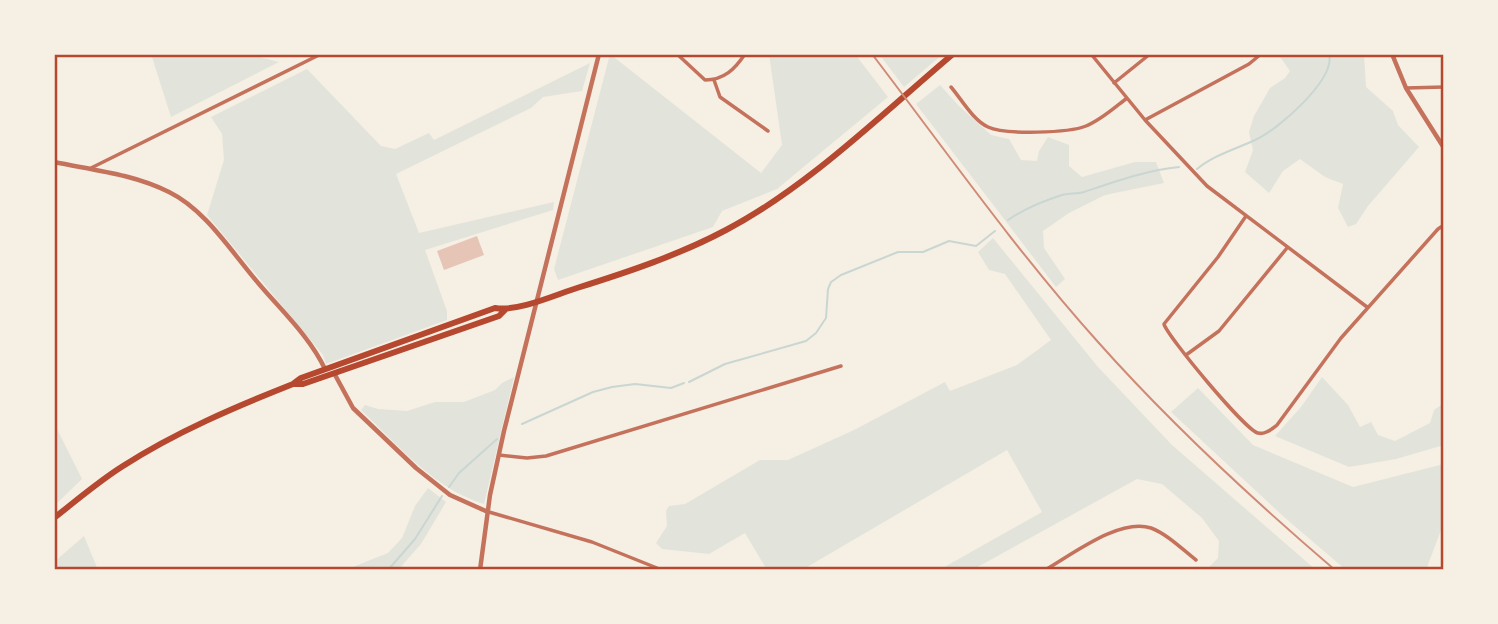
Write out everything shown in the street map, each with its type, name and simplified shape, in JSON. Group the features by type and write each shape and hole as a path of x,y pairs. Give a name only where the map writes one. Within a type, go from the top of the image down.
{"highway":[{"path":"54,518 107,477 141,455 235,407 325,369 495,308 505,310 536,301 674,254 728,229 802,181 953,54"},
{"path":"293,384 303,384 499,316 505,310"}],"street":[{"path":"89,169 321,54"},
{"path":"480,570 499,455 599,54"},
{"path":"677,54 705,79 714,80 737,66 745,54"},
{"path":"1091,54 1194,174 1367,307"},
{"path":"1114,83 1150,54"},
{"path":"1145,120 1249,64 1261,54"},
{"path":"1392,54 1406,88 1444,148"},
{"path":"714,80 720,97 768,131"},
{"path":"951,87 985,125 995,130 1009,131 1063,131 1079,128 1101,118 1127,98"},
{"path":"1406,88 1444,87"},
{"path":"54,118 54,128"},
{"path":"54,162 148,183 190,206 307,341 325,369"},
{"path":"1246,216 1164,324 1169,336 1246,425 1253,431 1264,433 1286,415 1341,338 1444,225"},
{"path":"1186,355 1219,331 1287,248"},
{"path":"499,455 527,458 546,456 841,366"},
{"path":"334,373 353,408 416,468 450,495 488,512 592,542 662,570"},
{"path":"1045,570 1108,534 1133,526 1157,531 1196,560"},
{"path":"648,563 648,570"}],"shaded area":[{"path":"151,54 248,54 279,62 171,117"},
{"path":"610,54 761,173 782,145 769,54 855,54 888,97 777,189 722,211 713,227 558,280 554,269"},
{"path":"879,54 943,54 904,87"},
{"path":"1278,54 1364,54 1366,87 1393,111 1398,125 1419,147 1368,206 1356,224 1348,227 1338,208 1343,184 1325,177 1300,159 1283,171 1269,193 1245,172 1253,150 1249,132 1254,116 1270,88 1290,71"},
{"path":"590,63 582,91 543,97 531,108 396,174 419,233 554,202 553,210 425,250 447,311 447,320 326,364 323,355 207,215 224,160 222,134 211,117 307,69 381,146 395,149 429,133 434,140"},
{"path":"940,85 991,135 1009,139 1021,160 1037,161 1039,151 1048,137 1069,145 1069,166 1082,177 1135,162 1156,162 1164,183 1105,195 1069,213 1043,231 1044,248 1065,279 1056,287 916,104"},
{"path":"993,238 1098,367 1172,445 1316,570 1206,570 1218,558 1219,541 1202,518 1162,484 1137,479 972,570 939,570 1042,512 1007,450 802,570 767,570 745,533 709,554 662,549 656,543 667,526 666,511 669,506 685,504 760,460 788,460 854,430 945,382 950,391 1017,365 1051,340 1005,274 989,270 978,252"},
{"path":"514,377 484,504 449,488 433,477 361,410 365,405 378,409 407,411 435,402 464,402 495,390"},
{"path":"1322,377 1348,405 1360,427 1371,422 1378,435 1395,441 1430,423 1434,410 1444,403 1444,445 1396,459 1349,467 1275,436 1301,407"},
{"path":"1198,388 1253,445 1353,487 1444,464 1444,522 1426,570 1346,570 1284,517 1171,412"},
{"path":"54,423 82,479 54,506"},
{"path":"428,488 446,502 421,544 398,570 345,570 388,553 402,538 415,506"},
{"path":"84,536 98,570 54,570 54,562"}],"building":[{"path":"477,236 484,255 444,270 437,251"}],"waterway":[{"path":"1197,169 1218,156 1255,140 1290,115 1324,77 1329,64 1329,54"},
{"path":"1008,220 1062,195 1084,192 1119,180 1179,167"},
{"path":"689,382 725,364 806,341 816,333 826,318 828,289 831,282 841,275 898,252 923,252 949,241 976,246 995,231"},
{"path":"522,424 593,392 612,387 635,384 671,388 684,383"},
{"path":"449,487 459,473 497,439"},
{"path":"388,570 415,539 442,496"}],"railway":[{"path":"872,54 1010,237 1098,342 1213,460 1335,570"}]}
